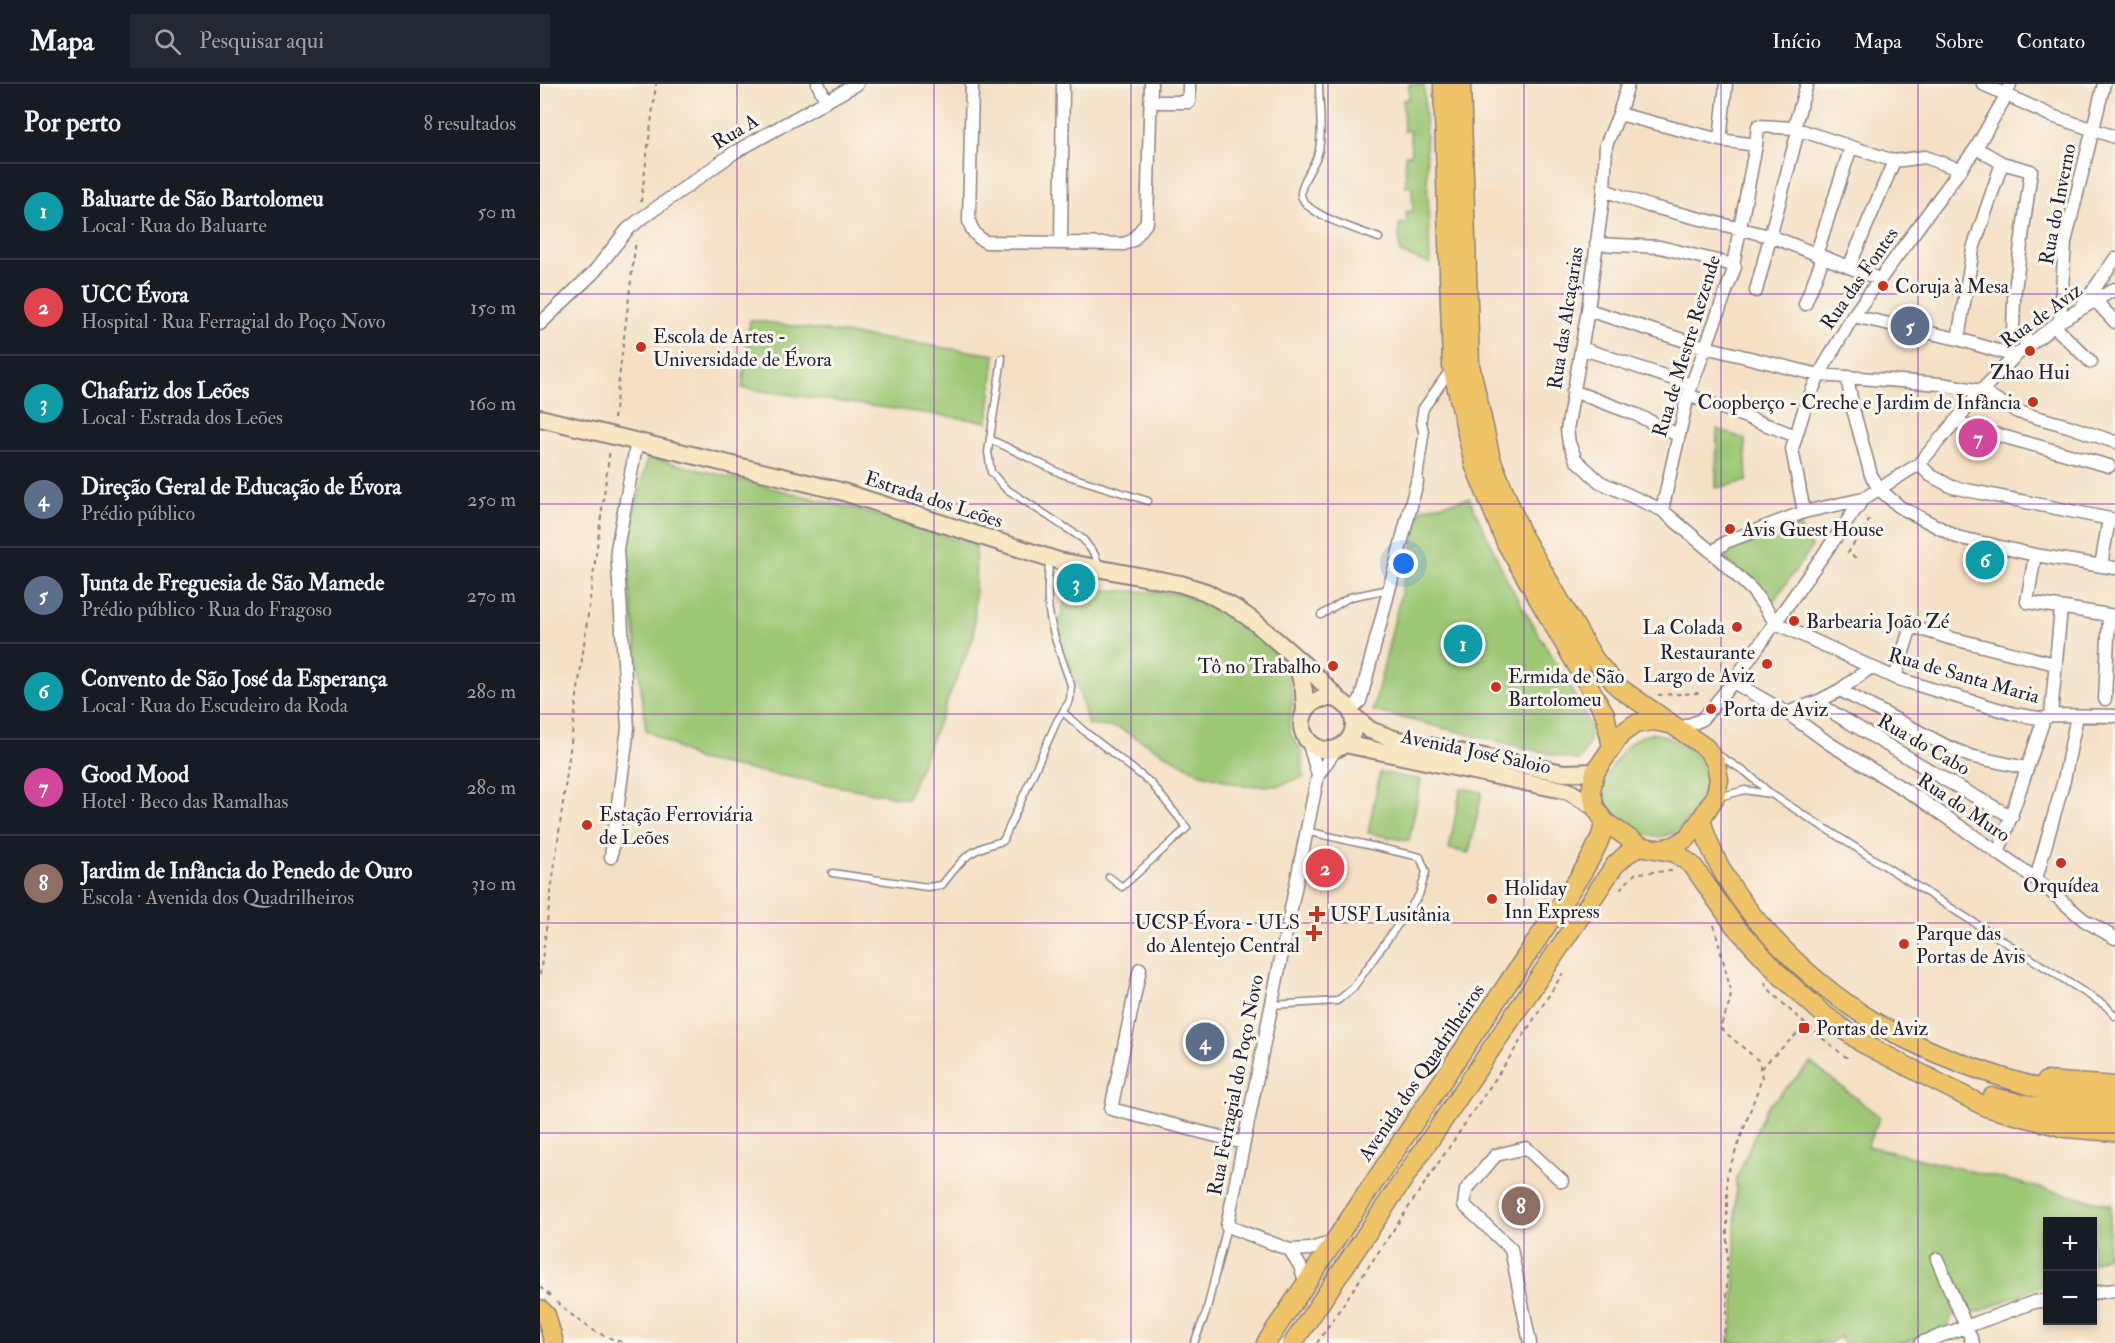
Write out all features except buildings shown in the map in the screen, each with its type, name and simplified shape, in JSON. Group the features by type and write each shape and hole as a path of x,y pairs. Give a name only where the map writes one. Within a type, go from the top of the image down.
{"main road":[{"path":"1443,84 1452,367 1474,464 1506,543 1605,714 1612,747"},
{"path":"1293,1343 1615,866 1627,854 1649,848 1675,846 1689,836 1715,797 1719,780 1716,763 1706,748 1618,687 1594,659 1522,535 1491,459 1470,365 1461,84"},
{"name":"Estrada dos Leões","path":"540,418 840,491 1049,558 1181,584 1206,592 1239,610 1296,659"},
{"path":"1296,659 1304,691 1303,732 1308,741 1326,750 1340,746 1351,736 1354,726 1348,709 1330,698 1320,699 1311,704 1305,712"},
{"name":"Avenida José Saloio","path":"1296,659 1370,730 1394,739 1564,773 1595,772"},
{"path":"1674,727 1653,721 1635,724 1621,734 1595,772 1591,790 1600,815 1649,848 1676,853 1693,866 1734,925 1755,949 1822,1013 1862,1043 1986,1107 2065,1128 2115,1132"},
{"name":"Avenida José Saloio","path":"1340,746 1568,791 1600,815"},
{"name":"Avenida dos Quadrilheiros","path":"1266,1343 1595,852 1600,815"},
{"path":"1701,819 1712,852 1731,886 1754,917 1787,954 1813,978 1861,1015 1940,1056 2071,1097 2115,1101"},
{"path":"1922,1075 1993,1097 2067,1113 2115,1116"},
{"path":"1997,1075 2068,1084 2115,1086"},
{"path":"540,1309 546,1315 557,1342"}],"street":[{"path":"818,84 826,101"},
{"name":"Rua A","path":"540,324 594,272 627,230 638,221 735,153 857,84"},
{"path":"972,84 969,221 972,231 986,242 1125,244 1133,240 1147,222 1150,84"},
{"path":"1061,243 1063,84"},
{"path":"1150,102 1189,102 1189,84"},
{"name":"Rua das Alcaçarias","path":"1628,84 1606,145 1604,190 1588,310 1567,430 1569,443 1576,460 1600,482 1662,510 1714,554"},
{"path":"1720,140 1726,84"},
{"path":"1756,291 1807,84"},
{"path":"1983,84 2008,90 2052,116 2115,137"},
{"name":"Rua do Inverno","path":"2057,324 2065,242 2104,84"},
{"name":"Rua das Fontes","path":"1804,512 1792,449 1805,407 1819,375 1879,279 1976,148 2008,90"},
{"path":"1619,114 1720,140 1756,145 1758,126 1796,130 1894,161 1925,157 1961,170"},
{"name":"Rua de Mestre Rezende","path":"1662,510 1690,390 1735,267 1733,265 1756,145"},
{"path":"1805,304 1851,147"},
{"path":"1976,148 2002,163 2031,171 2016,286 2013,333 2031,342"},
{"path":"1849,267 1894,161"},
{"path":"1958,339 1973,249 2002,163"},
{"path":"1604,190 1649,206 1770,236 1879,279"},
{"path":"1596,244 1660,247 1733,265"},
{"path":"2081,308 2115,259"},
{"name":"Rua de Aviz","path":"1714,554 1726,542 1804,512 1863,499 1919,464 1962,423 1981,391 2014,356 2081,308 2115,289"},
{"path":"2096,300 2115,322"},
{"path":"1588,310 1705,346 1819,375 1956,386 1981,391 2018,412 2115,442"},
{"path":"1854,316 1958,339 2014,356"},
{"path":"2057,324 2091,362"},
{"path":"1581,348 1690,390 1796,436"},
{"path":"1348,709 1360,701 1417,482 1424,433 1421,421 1423,409 1452,367"},
{"path":"1847,377 1853,410 1871,475 1879,489 1900,507 1957,537 2035,555 2115,568"},
{"path":"1573,391 1637,415 1678,435"},
{"path":"1980,430 2109,465"},
{"path":"611,857 628,728 617,549 637,441"},
{"path":"1919,464 1930,475 1952,487 2112,519 2101,566"},
{"name":"Rua de Aviz","path":"1674,727 1701,720 1733,682 1863,499"},
{"path":"1714,554 1753,591 1776,623"},
{"path":"2035,555 2027,602 2112,616 2105,699"},
{"path":"1998,854 2012,817 2026,768 2047,717 2061,608"},
{"name":"Rua de Santa Maria","path":"1776,623 1895,678 2014,714 2047,717 2115,716"},
{"path":"1895,678 1911,626 2055,664"},
{"path":"1787,713 1840,690 1871,667"},
{"name":"Rua do Muro","path":"1733,682 1787,713 1830,744 1920,799 2036,879 2084,920 2115,938"},
{"path":"1840,690 1946,746 1970,756 2026,768"},
{"name":"Rua do Cabo","path":"1821,700 1827,709 2012,817"},
{"path":"2036,879 2064,780 2077,716"},
{"path":"1308,741 1318,775"},
{"path":"1318,775 1340,746"},
{"name":"Rua Ferragial do Poço Novo","path":"1227,1226 1318,775"},
{"path":"1140,969 1111,1109 1244,1143"},
{"path":"1530,1343 1511,1249 1464,1205 1466,1190 1496,1155 1526,1148 1562,1181"},
{"path":"1227,1226 1290,1250 1310,1249 1334,1242"},
{"path":"1290,1250 1300,1266 1306,1283"},
{"path":"1937,1259 1973,1343"},
{"path":"2097,1292 2115,1290"},
{"path":"1921,1343 2043,1301"}],"lane":[{"path":"1319,84 1320,145 1317,158 1303,187 1302,199 1306,206 1316,213 1379,238"},
{"path":"1002,358 988,452 992,472 1005,488 1083,539 1095,555 1100,569"},
{"path":"990,440 1062,474 1148,501"},
{"path":"832,873 927,887 942,885 965,856 982,846 1003,841 1070,700 1071,685 1055,639 1048,602 1049,558"},
{"path":"1321,615 1350,597 1390,589"},
{"path":"1063,712 1151,783 1186,828 1122,887 1108,877"},
{"path":"1706,748 1738,767 1771,794 2106,1006 2115,1009"},
{"path":"1715,797 1745,790 1771,794"},
{"path":"1271,1005 1337,1001 1344,996 1353,988 1419,895 1426,872 1420,857 1306,831"},
{"path":"2106,1006 2115,1016"},
{"path":"1194,1343 1206,1313 1227,1226"}],"path":[{"path":"540,975 656,84"},
{"path":"1856,558 1848,553 1866,525"},
{"path":"1658,695 1700,693"},
{"path":"1614,896 1636,873 1676,872"},
{"path":"1712,918 1723,968 1731,991 1730,1002 1720,1028 1759,1061 1762,1078 1727,1175 1727,1318 1722,1343"},
{"path":"1317,1343 1512,1054 1563,972"},
{"path":"1761,1068 1806,1025"},
{"path":"540,1287 575,1320 596,1332 625,1343"}],"green space":[{"path":"1409,84 1424,84 1430,264 1400,253 1399,224 1407,223 1406,212 1413,211 1412,187 1406,187 1405,155 1411,155 1410,131 1404,131 1403,100 1409,99"},
{"path":"750,320 995,355 988,422 742,388"},
{"path":"1717,429 1745,439 1747,481 1716,488"},
{"path":"648,457 860,510 976,546 974,636 907,799 698,760 646,730 625,550"},
{"path":"1469,498 1509,584 1592,729 1587,747 1579,761 1373,711 1421,509"},
{"path":"1799,524 1804,537 1812,547 1775,599 1771,601 1727,560 1727,551"},
{"path":"1068,590 1180,593 1228,614 1258,634 1286,667 1293,698 1289,723 1291,735 1301,750 1304,777 1278,786 1244,786 1199,773 1119,728 1088,725 1080,693 1057,629"},
{"path":"1653,733 1665,736 1687,749 1703,767 1706,778 1705,790 1687,820 1677,830 1662,836 1651,836 1629,827 1612,810 1606,801 1604,791 1608,773 1625,748 1641,736"},
{"path":"1380,772 1421,780 1409,841 1368,833"},
{"path":"1461,788 1482,792 1469,853 1449,849"},
{"path":"1811,1063 1880,1117 1867,1146 2111,1205 2107,1257 2097,1261 2097,1217 2043,1217 2043,1285 1978,1312 1967,1310 1952,1316 1948,1325 1904,1343 1842,1343 1841,1336 1829,1343 1729,1343 1734,1317 1736,1180 1766,1108"}],"place":[{"name":"Coruja à Mesa","path":"1883,286"},
{"name":"Junta de Freguesia de São Mamede","path":"1910,326"},
{"name":"Escola de Artes - Universidade de Évora","path":"641,347"},
{"name":"Zhao Hui","path":"2030,351"},
{"name":"Coopberço - Creche e Jardim de Infância","path":"2033,402"},
{"name":"Good Mood","path":"1978,438"},
{"name":"Avis Guest House","path":"1730,529"},
{"name":"Convento de São José da Esperança","path":"1985,560"},
{"name":"Chafariz dos Leões","path":"1076,583"},
{"name":"Barbearia João Zé","path":"1794,621"},
{"name":"La Colada","path":"1737,627"},
{"name":"Baluarte de São Bartolomeu","path":"1463,644"},
{"name":"Restaurante Largo de Aviz","path":"1767,664"},
{"name":"Tô no Trabalho","path":"1333,666"},
{"name":"Ermida de São Bartolomeu","path":"1496,687"},
{"name":"Porta de Aviz","path":"1711,709"},
{"name":"Estação Ferroviária de Leões","path":"587,825"},
{"name":"Orquídea","path":"2061,863"},
{"name":"UCC Évora","path":"1325,868"},
{"name":"Holiday Inn Express","path":"1492,899"},
{"name":"USF Lusitânia","path":"1317,914"},
{"name":"UCSP Évora - ULS do Alentejo Central","path":"1314,933"},
{"name":"Parque das Portas de Avis","path":"1904,944"},
{"name":"Portas de Aviz","path":"1804,1028"},
{"name":"Direção Geral de Educação de Évora","path":"1205,1042"},
{"name":"Jardim de Infância do Penedo de Ouro","path":"1521,1206"}]}
